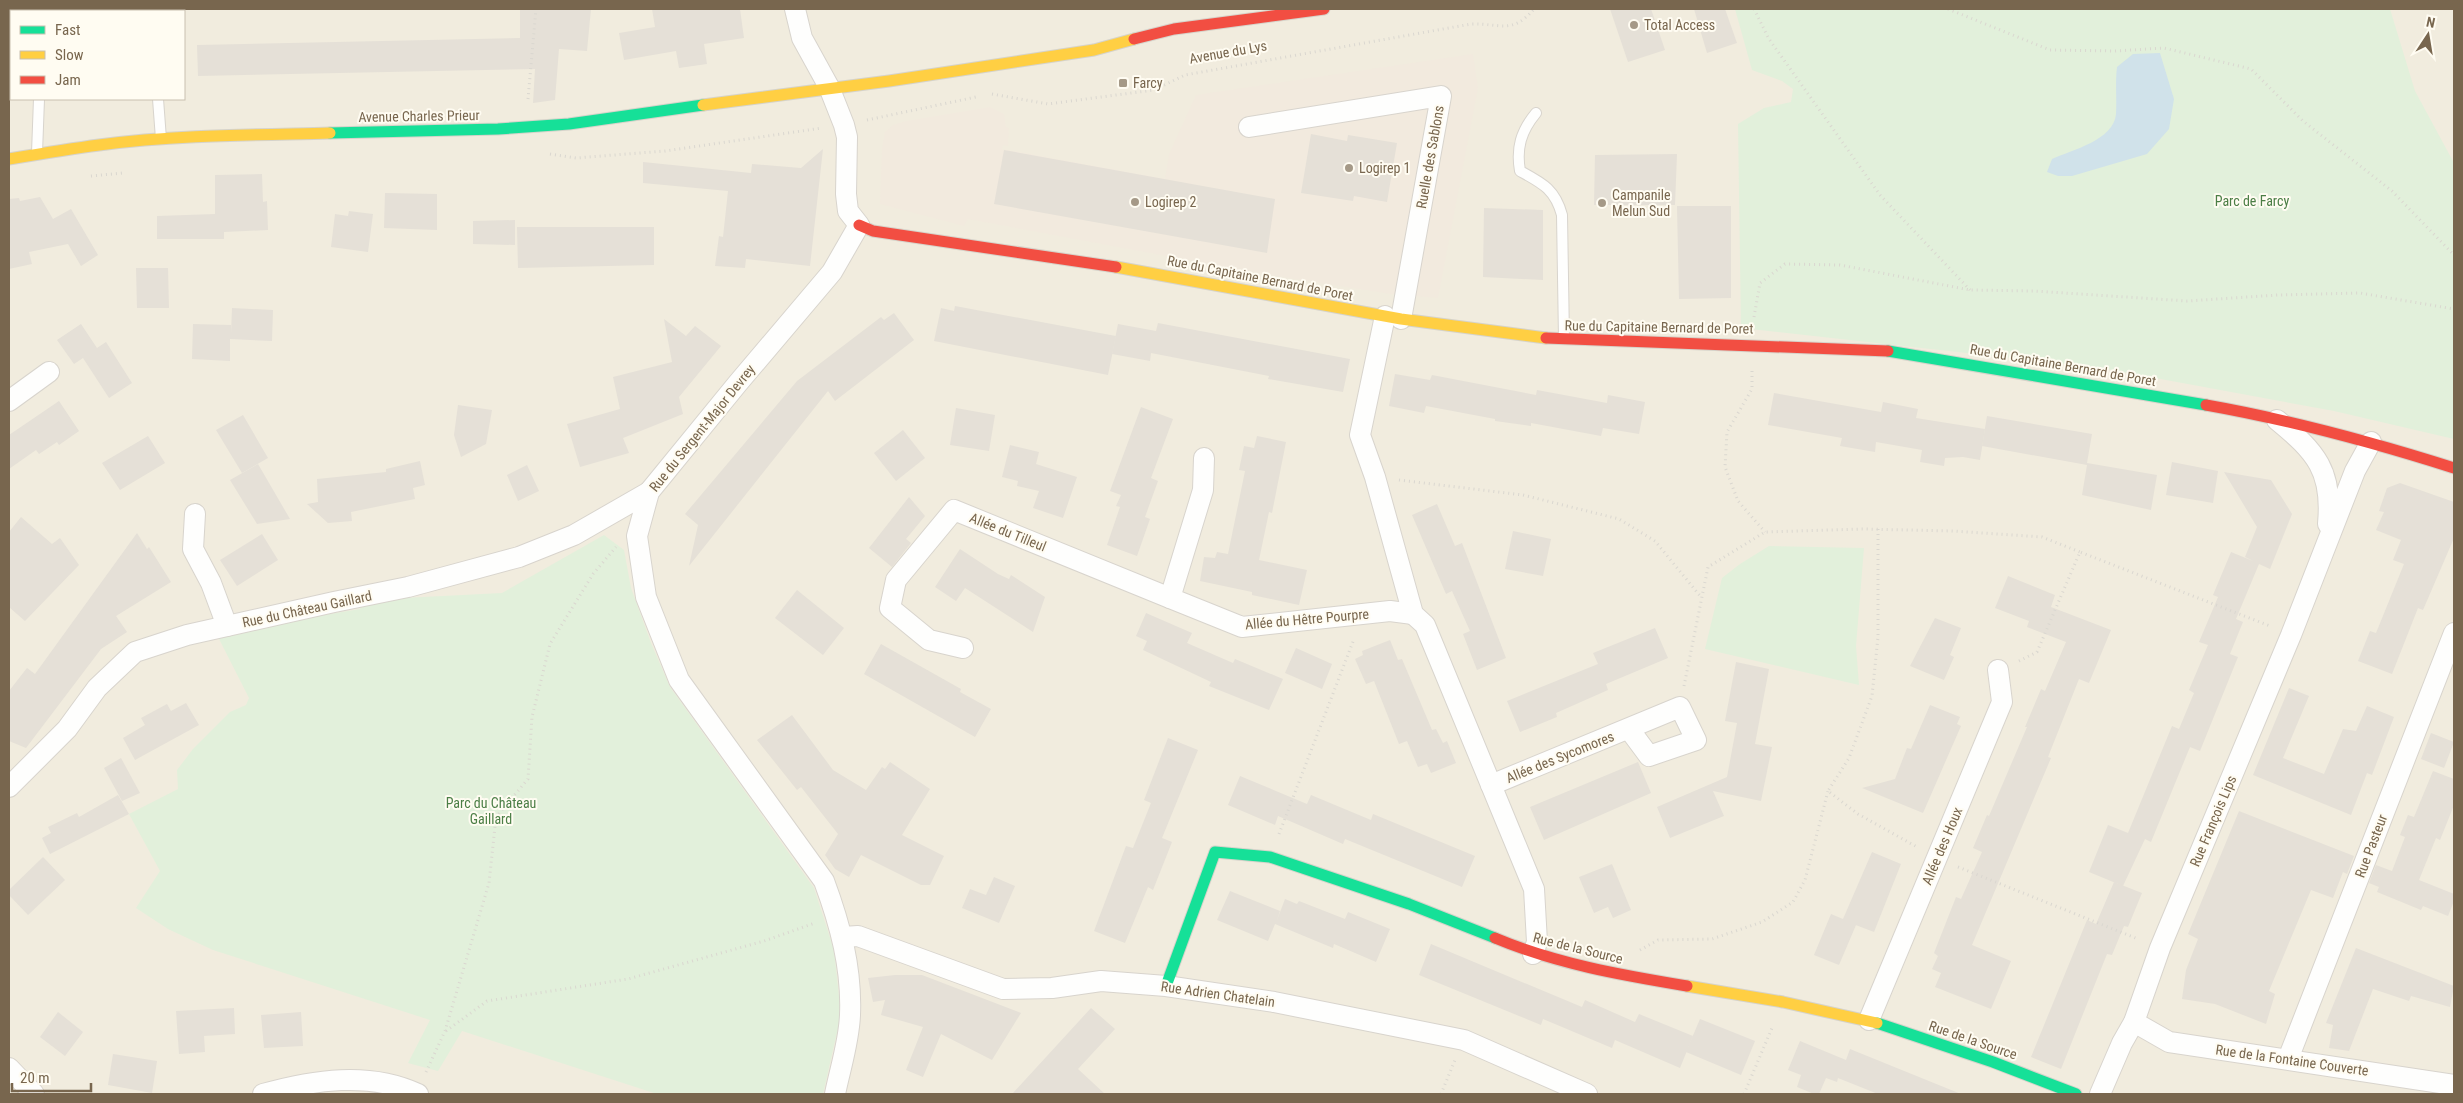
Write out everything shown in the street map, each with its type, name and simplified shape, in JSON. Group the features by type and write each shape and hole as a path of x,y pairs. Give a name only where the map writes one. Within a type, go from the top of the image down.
{"street":[{"path":"795,9 802,38 829,87 847,137 846,194 848,211 859,226"},
{"name":"Avenue du Lys","path":"829,87 889,81 1094,50 1174,29 1324,9"},
{"name":"Avenue Charles Prieur","path":"9,158 37,153 161,140 236,135 525,127 569,124 829,87"},
{"name":"Ruelle des Sablons","path":"1249,127 1441,96 1393,318"},
{"name":"Rue du Capitaine Bernard de Poret","path":"859,226 873,231 1086,261 1393,318 1564,340 1752,344 1893,351 2274,418 2371,442 2454,468"},
{"name":"Rue du Sergent-Major Devrey","path":"835,1094 850,1016 849,986 843,937 837,916 824,881 679,680 646,597 633,533 649,492 832,272 859,226"},
{"path":"1393,318 1360,435 1375,478 1414,614 1424,625 1534,889 1537,942 1533,954"},
{"path":"9,401 50,372"},
{"name":"Rue François Lips","path":"2274,418 2306,444 2322,468 2330,499 2325,547"},
{"name":"Rue François Lips","path":"2100,1094 2122,1042 2134,1022 2160,948 2292,635 2358,465 2371,442"},
{"path":"1170,598 1203,490 1204,458"},
{"name":"Rue du Château Gaillard","path":"9,787 67,729 96,688 135,652 227,626 334,602 408,588 519,557 574,535 649,492"},
{"name":"Allée du Tilleul","path":"963,648 929,640 890,608 896,580 954,510 1170,598"},
{"path":"195,514 193,549 212,583 227,626"},
{"path":"609,516 633,533"},
{"name":"Allée du Hêtre Pourpre","path":"1170,598 1242,627 1390,611 1414,614"},
{"name":"Rue Pasteur","path":"2288,1058 2454,633"},
{"name":"Allée des Houx","path":"1869,1020 2002,702 1998,670"},
{"name":"Allée des Sycomores","path":"1492,786 1680,707 1696,740 1649,756 1629,729"},
{"name":"Rue de la Source","path":"1166,986 1215,852 1270,858 1409,904 1533,954 1614,974 1783,1002 1869,1020 1993,1062 2076,1094"},
{"name":"Rue Adrien Chatelain","path":"843,937 858,936 1003,988 1052,988 1101,981 1166,986 1274,1002 1464,1040 1588,1094"},
{"name":"Rue de la Fontaine Couverte","path":"2134,1022 2169,1042 2288,1058 2454,1085"},
{"path":"9,1068 34,1094"},
{"path":"263,1094 290,1087 343,1079 404,1088 417,1094"}],"lane":[{"path":"37,153 39,100"},
{"path":"158,100 161,140"},
{"path":"1536,113 1524,128 1519,143 1518,158 1520,171 1548,189 1558,200 1562,215 1564,340"}],"path":[{"path":"525,127 536,9"},
{"name":"Avenue du Lys","path":"894,115 992,94 1048,104 1154,90 1185,75 1471,24 1510,27 1518,24 1534,9"},
{"path":"1754,9 1769,39 1880,195 1970,290"},
{"path":"1948,9 2050,50 2115,51 2164,48 2251,69 2303,121 2392,191 2454,255"},
{"path":"1765,532 1738,501 1725,467 1727,432 1752,389 1754,310 1760,283 1785,264 1840,265 1970,290 2034,291 2187,300 2360,293 2454,309"},
{"path":"1375,478 1523,495 1618,519 1655,541 1702,598"},
{"path":"1614,974 1640,950 1658,940 1712,939 1762,922 1793,902 1805,880 1828,791 1849,758 1872,696 1878,637 1878,529"},
{"path":"1680,707 1708,567 1765,532 1878,529 2042,537 2292,635"},
{"path":"417,1094 445,1031 489,883 496,817 528,778 532,717 550,644 593,574 633,533"},
{"path":"1998,670 2038,652 2080,552"},
{"path":"1270,858 1364,615"},
{"path":"1828,791 1858,814 1937,858 2160,948"},
{"path":"445,1031 487,1001 628,979 764,941 837,916"},
{"path":"1744,1094 1783,1002"},
{"path":"1441,1094 1464,1040"}],"shaded area":[{"path":"9,9 2454,9 2454,1094 9,1094"},
{"path":"2160,53 2174,99 2169,129 2147,154 2072,176 2058,176 2047,172 2052,159 2091,143 2108,131 2116,114 2117,67 2133,54"},
{"path":"1473,54 1478,88 1438,298 1391,294 1263,274 968,219 964,226 880,204 882,148 885,132 893,125 906,121 990,107 1004,114 1006,127 1009,128 1008,146 1003,145 1002,149 1165,179 1169,154 1196,95"}],"green space":[{"name":"Parc de Farcy","path":"1735,9 2390,9 2415,91 2454,163 2454,439 2334,411 2101,368 1741,328 1738,124 1764,108 1791,102 1793,89 1782,81 1752,70"},
{"name":"Parc du Château Gaillard","path":"604,535 624,550 631,588 651,643 670,687 814,888 834,950 841,1015 823,1094 657,1094 462,1031 438,1071 408,1063 430,1020 213,950 168,929 136,908 160,871 129,814 178,789 177,770 193,749 230,712 246,705 249,698 216,633 360,609 363,600 502,593"},
{"path":"1769,546 1864,548 1856,646 1859,685 1705,649 1722,578"}],"building":[{"path":"520,9 591,9 587,51 559,49 555,100 533,103 535,69 198,76 197,45 520,38"},
{"path":"652,9 740,9 744,38 704,44 707,64 679,68 676,51 624,60 619,33 655,27"},
{"path":"1610,9 1651,9 1665,50 1628,62"},
{"path":"1694,9 1725,9 1737,43 1707,53"},
{"name":"Logirep 1","path":"1311,134 1347,141 1348,135 1397,143 1387,202 1354,196 1353,201 1301,193"},
{"path":"823,149 810,266 746,259 745,268 715,266 719,236 723,237 728,191 643,183 643,162 751,173 752,164 801,168"},
{"name":"Logirep 2","path":"1004,150 1275,199 1267,253 994,204"},
{"path":"1677,154 1675,205 1594,205 1595,155"},
{"path":"262,174 263,202 267,201 268,230 224,232 224,239 157,239 157,216 215,214 215,175"},
{"path":"385,193 437,194 437,230 384,228"},
{"path":"40,197 53,219 71,209 98,255 81,266 68,244 29,252 32,264 9,269 9,199 19,198 20,201"},
{"path":"1677,206 1731,206 1731,298 1679,299"},
{"path":"1484,208 1543,210 1543,280 1483,277"},
{"path":"349,211 373,214 368,252 331,247 335,214 348,216"},
{"path":"515,220 515,245 473,244 473,221"},
{"path":"517,227 654,227 654,265 518,268"},
{"path":"136,268 168,268 169,308 137,308"},
{"path":"955,306 1116,336 1108,375 934,341 941,308 954,311"},
{"path":"232,308 273,310 272,341 230,339 230,361 192,359 193,324 231,325 231,333"},
{"path":"894,313 914,340 835,401 828,391 689,566 698,525 685,514 797,381 881,317 884,320"},
{"path":"664,319 686,336 695,326 721,346 679,397 683,414 623,438 629,453 580,467 567,424 620,409 613,377 672,362"},
{"path":"1158,323 1350,359 1343,392 1268,379 1269,376 1151,353 1150,361 1112,354 1118,324 1156,331"},
{"path":"81,324 97,348 106,342 132,383 109,398 83,358 74,364 57,340"},
{"path":"1395,374 1430,380 1432,375 1536,395 1537,390 1607,403 1608,395 1645,402 1639,434 1603,428 1601,436 1531,423 1531,426 1495,421 1495,419 1426,406 1424,413 1389,406"},
{"path":"1774,393 1881,412 1883,402 1918,409 1916,418 1985,429 1980,460 1963,457 1945,458 1944,466 1920,462 1922,450 1876,442 1875,452 1840,446 1842,438 1768,425"},
{"path":"59,401 79,431 59,445 57,442 39,454 36,450 9,469 9,435"},
{"path":"458,405 492,410 486,444 461,457 454,435"},
{"path":"1141,407 1173,419 1151,478 1158,481 1145,517 1150,519 1137,556 1107,545 1120,507 1116,506 1121,495 1110,491"},
{"path":"956,408 995,415 989,451 950,445"},
{"path":"243,415 268,458 242,473 216,430"},
{"path":"1987,416 2092,434 2087,463 2157,475 2151,510 2082,495 2087,465 1982,446"},
{"path":"903,430 925,458 896,481 874,453"},
{"path":"148,436 165,463 120,490 102,463"},
{"path":"1257,436 1286,442 1272,513 1269,512 1259,560 1307,570 1299,605 1252,595 1252,592 1200,581 1204,557 1215,558 1217,552 1228,554 1245,471 1239,470 1244,446 1254,448"},
{"path":"1010,445 1039,452 1036,464 1077,477 1063,518 1033,508 1039,491 1017,486 1018,481 1002,477"},
{"path":"420,461 425,485 413,488 415,499 351,512 352,521 328,523 307,504 318,502 317,479 386,472 386,469"},
{"path":"2172,462 2218,471 2213,503 2166,495"},
{"path":"258,464 290,519 257,524 230,480"},
{"path":"527,465 539,491 518,501 507,475"},
{"path":"2224,472 2271,480 2292,514 2270,569 2259,564 2236,619 2243,622 2230,654 2238,657 2200,751 2190,747 2151,842 2145,839 2123,886 2089,872 2108,825 2128,833 2172,726 2179,729 2194,693 2189,690 2208,645 2199,642 2218,597 2213,595 2231,552 2253,561 2245,557 2257,527"},
{"path":"2400,483 2454,502 2454,538 2423,610 2418,608 2392,674 2358,661 2370,631 2376,633 2404,564 2393,560 2401,540 2376,530 2384,512 2379,511 2387,488"},
{"path":"909,497 925,516 906,539 911,543 892,567 869,548"},
{"path":"1437,504 1455,546 1462,543 1506,658 1477,670 1463,634 1470,631 1452,591 1446,594 1412,515"},
{"path":"21,517 52,544 60,538 79,565 25,621 9,607 9,532"},
{"path":"1513,531 1551,539 1543,576 1505,569"},
{"path":"137,533 147,549 149,547 171,582 116,616 127,632 101,649 26,748 9,741 9,691 27,668 35,674"},
{"path":"262,534 278,560 237,586 220,560"},
{"path":"960,549 998,574 1009,579 1011,575 1045,597 1033,632 965,588 956,601 935,587"},
{"path":"2008,576 2055,595 2051,607 2111,630 2089,683 2079,679 2048,757 2051,758 1972,945 2011,961 1991,1009 1935,987 1941,973 1932,969 1938,956 1934,953 1956,897 1961,899 1982,852 1973,848 1987,815 1989,816 2041,689 2045,691 2066,642 2027,627 2029,621 1995,608"},
{"path":"797,590 844,628 823,655 775,618"},
{"path":"1146,613 1192,633 1187,643 1233,663 1235,659 1283,679 1269,710 1209,686 1211,682 1143,650 1147,641 1136,636"},
{"path":"1935,618 1961,628 1950,655 1954,657 1944,680 1910,666"},
{"path":"1655,628 1668,658 1606,684 1608,690 1556,713 1557,717 1520,732 1507,701 1598,664 1593,653"},
{"path":"1390,640 1398,660 1402,659 1432,730 1436,729 1443,743 1447,741 1456,763 1431,773 1427,764 1418,767 1407,741 1399,744 1374,681 1366,684 1355,659 1363,655 1362,651"},
{"path":"881,644 961,689 960,692 991,709 975,737 864,674"},
{"path":"1296,648 1332,664 1322,689 1285,673"},
{"path":"1736,662 1769,669 1755,744 1772,747 1761,801 1713,791 1724,816 1670,838 1657,807 1727,777 1737,723 1725,721"},
{"path":"2289,688 2309,696 2283,758 2324,774 2343,729 2356,731 2367,706 2394,717 2372,775 2367,773 2351,815 2253,775"},
{"path":"186,703 199,725 135,760 123,738 145,725 141,718 167,704 171,711"},
{"path":"1930,705 1960,717 1957,724 1961,726 1923,813 1862,788 1895,779 1907,748 1911,749"},
{"path":"792,715 833,770 866,790 882,767 885,769 890,762 930,789 902,835 944,856 930,885 921,885 861,855 849,877 835,869 825,855 838,834 801,787 797,790 757,740"},
{"path":"2431,733 2454,742 2444,768 2421,759"},
{"path":"1168,738 1198,750 1162,838 1172,842 1153,890 1148,887 1125,943 1094,931 1126,846 1133,848 1151,803 1144,800"},
{"path":"121,758 140,793 122,801 104,768"},
{"path":"1638,762 1651,793 1544,840 1530,807"},
{"path":"2433,771 2454,779 2454,805 2440,840 2436,838 2419,880 2454,894 2454,901 2448,916 2423,906 2421,910 2377,892 2379,887 2369,883 2376,865 2392,871 2405,837 2400,835 2408,815 2414,817"},
{"path":"1240,776 1307,804 1311,795 1371,820 1373,814 1475,856 1462,887 1345,839 1343,844 1278,816 1275,825 1228,805"},
{"path":"118,795 129,814 50,854 42,838 51,833 48,827 77,813 79,817"},
{"path":"2239,811 2354,856 2347,874 2343,872 2333,898 2311,890 2269,991 2275,994 2266,1024 2215,1004 2182,999 2186,970 2198,939 2188,934"},
{"path":"1872,852 1901,864 1874,932 1856,925 1839,965 1814,955 1831,914 1843,919"},
{"path":"43,857 65,880 28,915 9,895 9,890"},
{"path":"1612,864 1631,910 1613,918 1608,907 1594,913 1579,877"},
{"path":"994,877 1015,886 999,923 962,908 970,889 986,895"},
{"path":"2114,882 2142,893 2128,927 2124,926 2112,955 2107,954 2061,1069 2031,1057 2087,920 2096,924"},
{"path":"1230,891 1280,911 1277,920 1285,899 1297,904 1299,901 1345,919 1348,912 1390,929 1376,962 1334,944 1333,948 1275,924 1268,941 1217,920"},
{"path":"1431,944 1582,1007 1585,1000 1635,1022 1639,1014 1693,1036 1680,1068 1615,1040 1612,1048 1543,1019 1541,1025 1419,975"},
{"path":"2356,948 2454,986 2450,1007 2411,996 2409,1001 2373,989 2349,1051 2329,1048 2333,1025 2326,1023"},
{"path":"922,975 1021,1013 992,1060 941,1034 923,1077 906,1070 923,1027 881,1015 885,1000 873,1002 868,978"},
{"path":"234,1008 235,1034 204,1036 205,1052 179,1054 176,1011"},
{"path":"1091,1008 1115,1029 1078,1069 1105,1094 1012,1094"},
{"path":"58,1012 83,1032 65,1056 40,1037"},
{"path":"301,1012 303,1046 264,1048 261,1015"},
{"path":"1700,1019 1755,1041 1741,1075 1686,1052"},
{"path":"1800,1041 1846,1060 1850,1049 1961,1094 1878,1094 1838,1078 1837,1082 1826,1078 1819,1094 1814,1094 1797,1087 1801,1075 1788,1070"},
{"path":"113,1054 157,1061 152,1093 108,1085"}],"traffic: fast":[{"path":"330,133 498,129 569,124 703,105"},
{"path":"1888,351 2206,405"},
{"path":"1166,986 1215,852 1270,857 1409,904 1495,938"},
{"path":"1877,1023 1993,1062 2076,1094"}],"traffic: slow":[{"path":"703,105 889,81 1094,50 1134,39"},
{"path":"9,159 99,145 157,139 330,133"},
{"path":"1116,267 1401,319 1546,338"},
{"path":"1687,986 1783,1002 1877,1023"}],"traffic: jam":[{"path":"1134,39 1174,29 1324,9"},
{"path":"859,225 873,231 1116,267"},
{"path":"1546,338 1888,351"},
{"path":"2206,405 2331,432 2454,468"},
{"path":"1495,938 1566,962 1687,986"}],"place":[{"name":"Total Access","path":"1634,25"},
{"name":"Farcy","path":"1123,83"},
{"name":"Logirep 1","path":"1349,168"},
{"name":"Logirep 2","path":"1135,202"},
{"name":"Campanile Melun Sud","path":"1602,203"}]}
